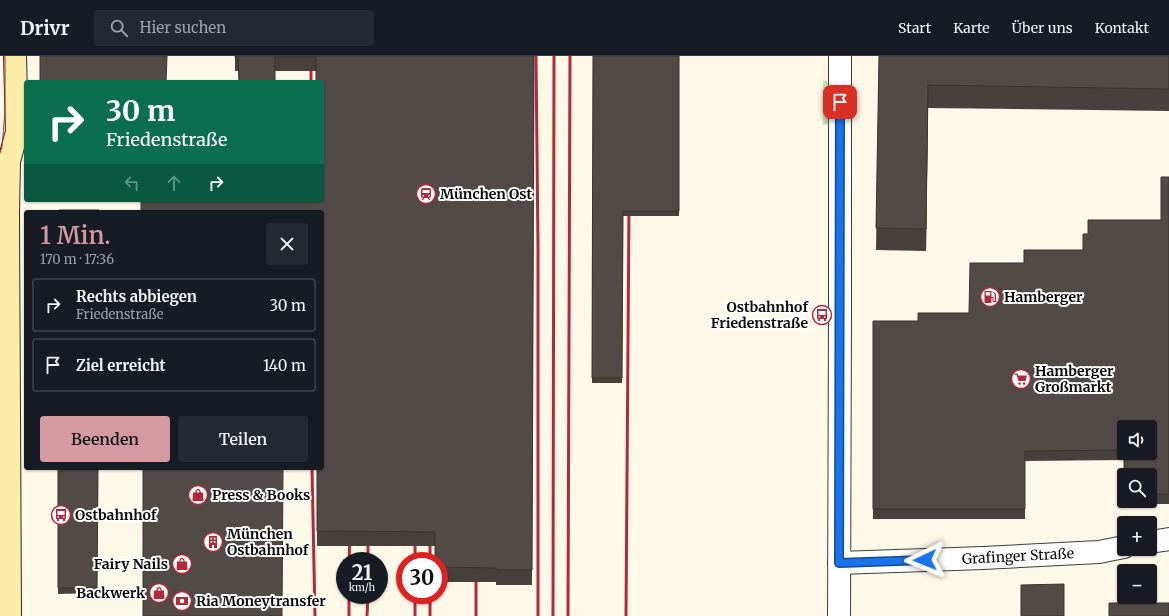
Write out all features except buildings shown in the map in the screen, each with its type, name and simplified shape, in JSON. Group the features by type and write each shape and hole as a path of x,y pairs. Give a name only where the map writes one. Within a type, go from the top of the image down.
{"main road":[{"path":"10,616 8,235 4,162 17,132 15,56"}],"street":[{"path":"839,616 840,56"},
{"path":"1157,541 1169,539"},
{"name":"Grafinger Straße","path":"839,563 1099,552 1117,548"}],"green space":[{"path":"823,79 830,84 830,124 823,125"}],"tram line":[{"path":"0,153 2,147 5,112 5,56"}],"railway":[{"path":"311,56 311,80"},
{"path":"536,56 538,247 538,616"},
{"path":"553,616 554,56"},
{"path":"568,616 570,56"},
{"path":"626,616 629,206"},
{"path":"312,470 315,616"},
{"path":"349,552 350,535"},
{"path":"368,535 368,552"},
{"path":"415,535 415,552"},
{"path":"430,535 430,552"},
{"path":"476,572 476,616"},
{"path":"349,604 349,616"},
{"path":"367,616 368,604"},
{"path":"415,604 415,616"},
{"path":"430,604 430,616"}],"place":[{"name":"München Ost","path":"426,194"},
{"name":"Hamberger","path":"990,297"},
{"name":"Ostbahnhof Friedenstraße","path":"822,315"},
{"name":"Hamberger Großmarkt","path":"1021,379"},
{"name":"Press & Books","path":"198,495"},
{"name":"Ostbahnhof","path":"61,515"},
{"name":"München Ostbahnhof","path":"213,542"},
{"name":"Fairy Nails","path":"182,564"},
{"name":"Backwerk","path":"159,593"},
{"name":"Ria Moneytransfer","path":"182,601"}],"route":[{"path":"840,102 839,563 925,560"}]}
